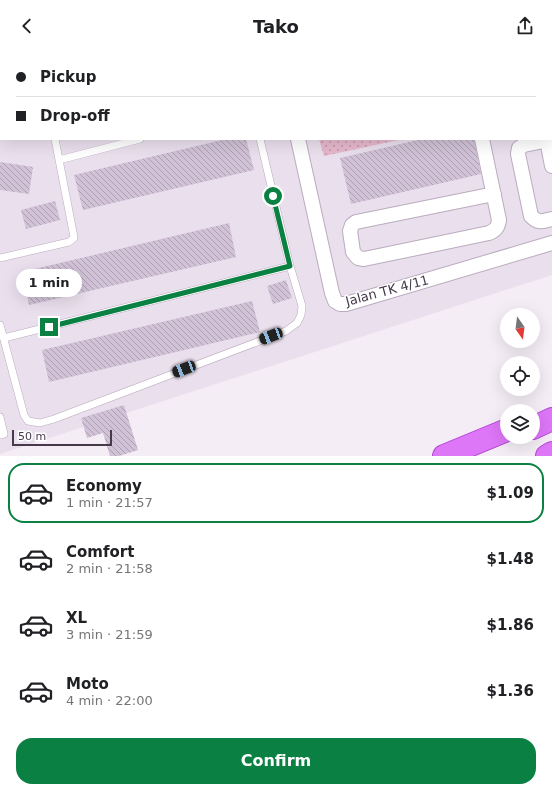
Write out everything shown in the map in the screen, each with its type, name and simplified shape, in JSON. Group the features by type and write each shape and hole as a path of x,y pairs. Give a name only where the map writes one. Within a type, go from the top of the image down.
{"highway":[{"path":"540,416 552,411"},
{"path":"540,425 552,419"},
{"path":"444,456 500,433"},
{"path":"475,456 500,444"},
{"path":"546,456 552,453"}],"street":[{"name":"Jalan TK 4/11","path":"298,140 332,293 335,301 340,304 346,304 552,243"},
{"path":"482,140 494,194 499,220 498,226 495,230 489,233 364,260 358,258 353,252 350,231 352,225 356,222 494,194"},
{"path":"552,166 549,140 524,145 519,148 518,154 531,216 536,220 542,221 552,219"}],"lane":[{"path":"0,258 69,242 74,238 54,140"},
{"path":"59,160 136,140"},
{"path":"0,325 24,415 28,421 40,423 286,331 297,323 302,315 302,306 290,266 260,140"},
{"path":"4,338 290,266"},
{"path":"0,417 4,434 0,435"}],"shaded area":[{"path":"0,140 552,140 552,275 0,454"},
{"path":"319,140 398,140 324,156"}],"building":[{"path":"222,140 246,140 254,170 83,210 74,175"},
{"path":"418,140 474,140 481,174 351,204 340,158"},
{"path":"0,162 33,167 29,194 0,190"},
{"path":"55,201 60,220 26,229 21,210"},
{"path":"229,223 236,257 29,305 22,272"},
{"path":"286,280 292,298 273,304 267,286"},
{"path":"252,301 260,332 49,382 42,350"},
{"path":"124,405 138,450 119,456 110,456 103,433 87,438 81,418"}],"route":[{"path":"49,327 276,271 290,266 273,196"}]}
